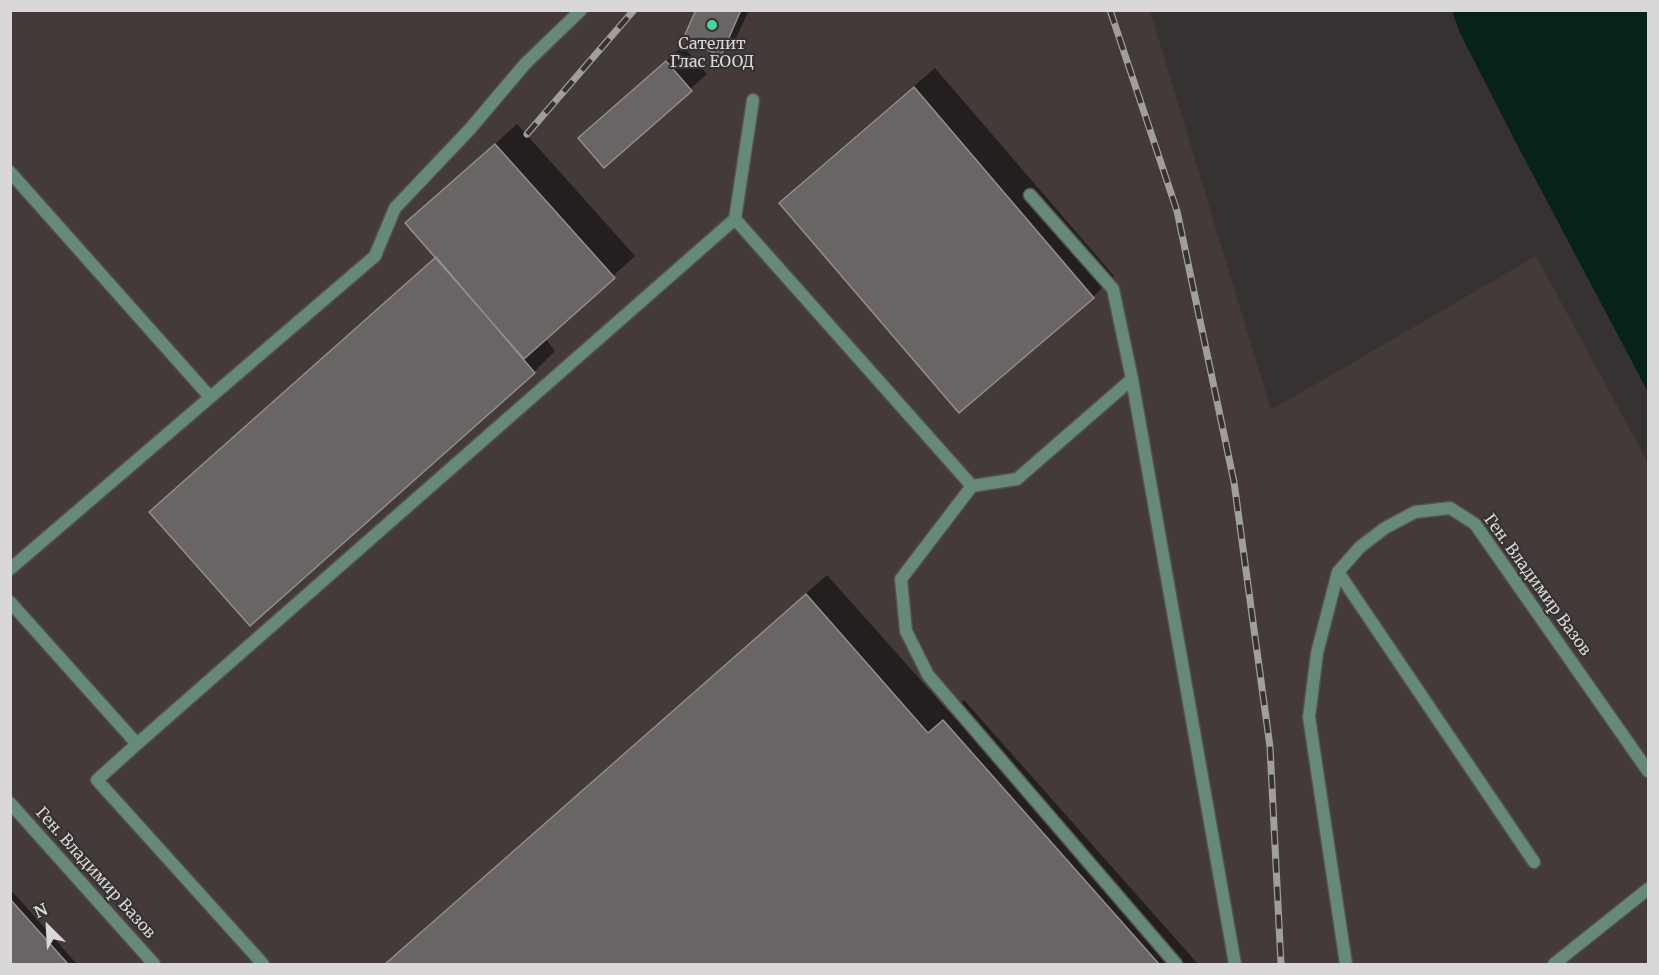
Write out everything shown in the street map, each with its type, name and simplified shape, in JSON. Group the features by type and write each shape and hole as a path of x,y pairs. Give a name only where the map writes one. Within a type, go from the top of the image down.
{"street":[{"path":"10,568 375,256 395,208 470,129 525,64 581,10"},
{"path":"263,964 97,780 735,219 753,100"},
{"path":"10,172 210,397"},
{"path":"1030,195 1113,289 1132,380 1235,964"},
{"path":"735,219 972,486"},
{"path":"1132,380 1017,479 972,486 901,579 906,631 928,675 1176,964"},
{"name":"Ген. Владимир Вазов","path":"1346,964 1310,717 1317,653 1338,572 1360,547 1385,528 1415,512 1450,508 1475,524 1648,771"},
{"path":"1338,572 1533,862"},
{"path":"10,602 137,744"},
{"name":"Ген. Владимир Вазов","path":"10,803 154,964"},
{"path":"1554,964 1648,889"}],"shaded area":[{"path":"10,11 1150,11 1271,410 1536,256 1648,463 1648,964 11,964"},
{"path":"1452,11 1648,11 1648,392 1513,137 1460,33"}],"building":[{"name":"Сателит Глас ЕООД","path":"696,10 741,10 721,56 683,39"},
{"path":"666,61 692,91 604,168 578,138"},
{"path":"914,87 1094,298 959,413 779,203"},
{"path":"495,144 615,278 524,359 405,223"},
{"path":"436,257 535,373 250,626 149,512"},
{"path":"806,594 928,733 943,720 1159,964 385,964"},
{"path":"10,899 68,964 13,964 10,962"}],"railway":[{"path":"527,134 634,10"},
{"path":"1110,10 1177,211 1234,482 1270,747 1281,964"}],"place":[{"name":"Сателит Глас ЕООД","path":"712,25"}]}
